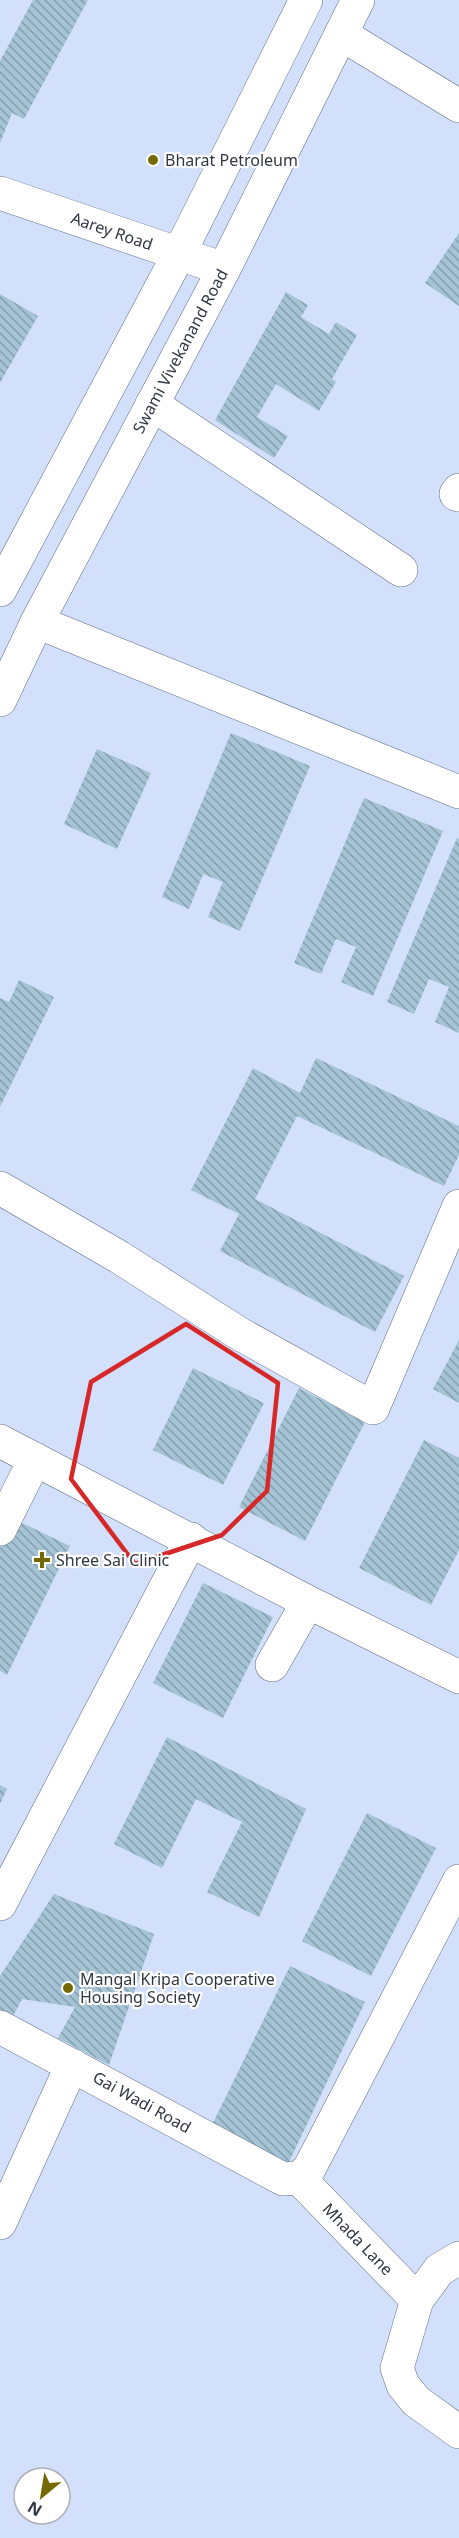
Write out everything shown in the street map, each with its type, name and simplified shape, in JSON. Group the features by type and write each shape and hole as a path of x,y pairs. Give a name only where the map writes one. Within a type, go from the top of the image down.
{"street":[{"path":"0,590 179,254 306,0"},
{"name":"Swami Vivekanand Road","path":"0,700 37,622 224,269 358,0"},
{"path":"341,34 459,106"},
{"name":"Aarey Road","path":"0,193 224,269"},
{"path":"152,404 401,570"},
{"path":"459,490 456,494 459,495"},
{"path":"37,622 459,792"},
{"path":"0,1188 119,1257 240,1334 373,1408 459,1206"},
{"path":"0,1441 308,1602 459,1677"},
{"path":"0,1529 35,1459"},
{"path":"0,1904 191,1539"},
{"path":"272,1665 308,1602"},
{"path":"291,2179 309,2169 459,1881"},
{"name":"Gai Wadi Road","path":"0,2027 291,2179"},
{"path":"0,2223 72,2065"},
{"name":"Mhada Lane","path":"291,2179 417,2300"},
{"path":"459,2258 439,2270 417,2300 397,2368 404,2385 416,2401 459,2432"}],"highlighted area":[{"path":"186,1324 278,1383 267,1491 222,1535 135,1564 71,1479 91,1382"}],"building":[{"path":"33,0 88,0 24,119 12,113 0,143 0,61"},
{"path":"459,233 459,306 425,283"},
{"path":"286,292 308,305 301,317 329,334 336,322 357,335 332,379 336,382 319,411 276,384 257,417 288,436 274,458 215,420"},
{"path":"0,294 38,316 0,383"},
{"path":"231,733 310,766 240,931 208,917 223,882 203,874 189,909 162,897"},
{"path":"97,749 151,773 117,849 64,824"},
{"path":"364,798 443,831 373,996 341,982 356,947 336,939 321,974 294,963"},
{"path":"457,838 459,839 459,1033 435,1022 449,987 429,979 414,1014 387,1002"},
{"path":"19,980 54,997 0,1107 0,998 9,1002"},
{"path":"316,1058 459,1126 459,1155 444,1186 297,1116 255,1199 404,1276 375,1332 220,1251 239,1214 191,1190 253,1068 300,1093"},
{"path":"459,1340 459,1403 433,1389"},
{"path":"193,1368 264,1403 223,1485 153,1450"},
{"path":"299,1388 365,1422 305,1541 239,1507"},
{"path":"424,1440 459,1458 459,1550 431,1605 359,1568"},
{"path":"14,1519 70,1546 7,1675 0,1671 0,1546"},
{"path":"203,1583 273,1617 223,1718 153,1683"},
{"path":"167,1737 306,1809 259,1917 207,1892 242,1822 196,1799 162,1868 114,1844"},
{"path":"0,1785 7,1789 0,1804"},
{"path":"367,1813 436,1848 371,1976 302,1941"},
{"name":"Mangal Kripa Cooperative Housing Society","path":"54,1894 154,1934 109,2065 58,2038 75,2007 22,1999 10,2022 0,2016 0,1976"},
{"path":"290,1966 365,2002 288,2164 211,2127"}],"place":[{"name":"Bharat Petroleum","path":"153,160"},
{"name":"Shree Sai Clinic","path":"42,1560"},
{"name":"Mangal Kripa Cooperative Housing Society","path":"68,1988"}]}
